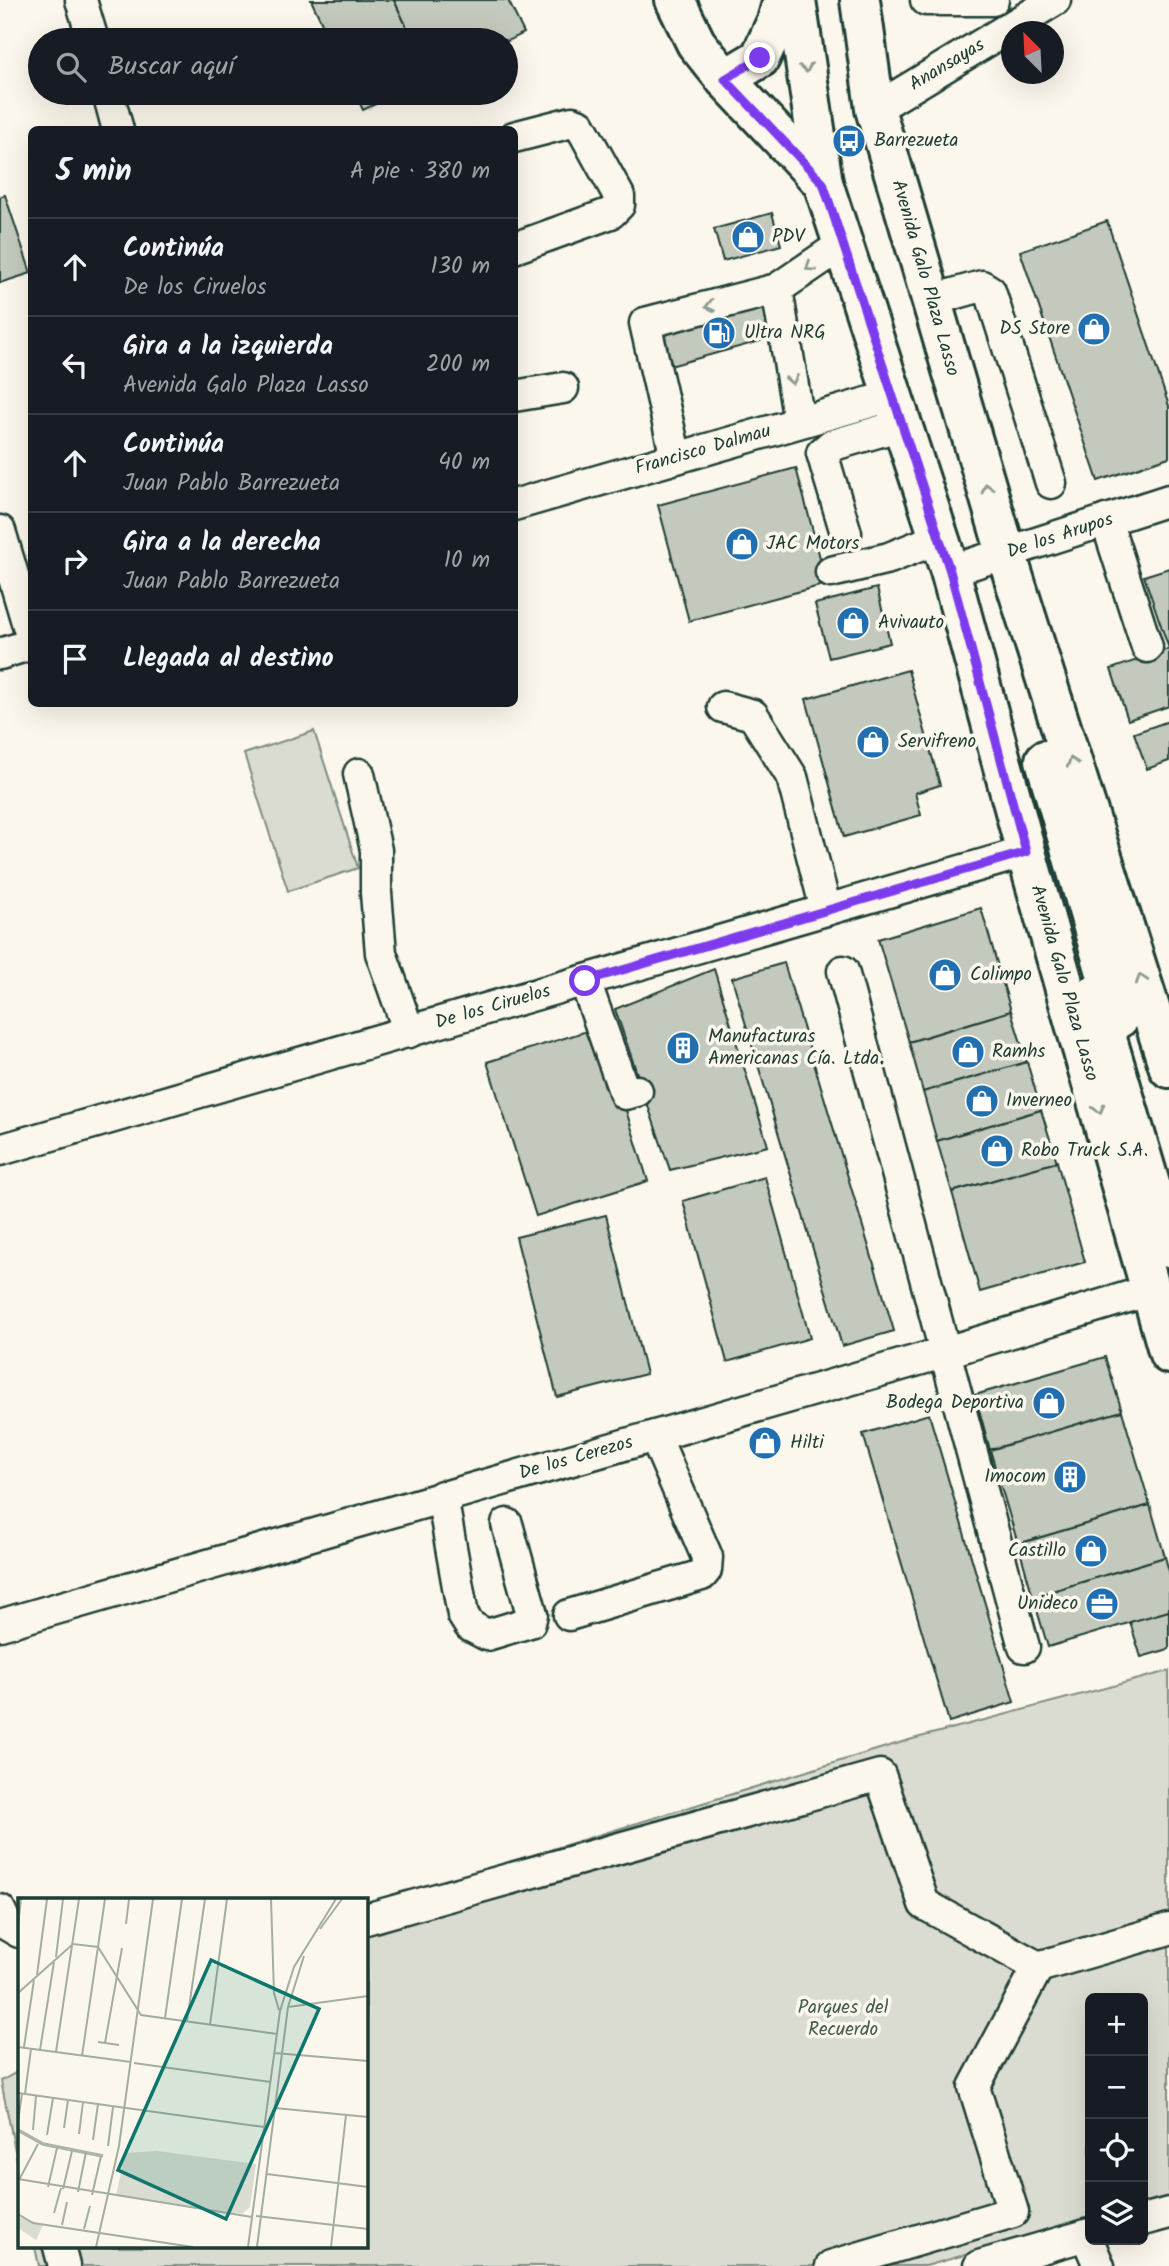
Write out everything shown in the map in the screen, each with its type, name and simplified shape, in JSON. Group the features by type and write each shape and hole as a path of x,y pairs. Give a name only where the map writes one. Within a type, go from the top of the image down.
{"main road":[{"path":"675,0 696,43 725,79 823,183"},
{"path":"725,79 760,58 777,21 783,0"},
{"name":"Avenida Galo Plaza Lasso","path":"796,0 823,183 945,554 1026,852 1169,1354"},
{"name":"Avenida Galo Plaza Lasso","path":"863,2 875,109 1006,553 1169,1068"},
{"name":"Avenida Galo Plaza Lasso","path":"1006,553 1005,620 1169,1185"},
{"name":"Avenida Galo Plaza Lasso","path":"945,554 986,625 1169,1248"}],"street":[{"path":"81,0 89,28"},
{"path":"926,0 993,0 992,38"},
{"name":"Anansayas","path":"875,109 1055,0"},
{"path":"111,105 117,126"},
{"path":"518,136 572,122 580,125 619,195 618,205 611,213 518,247"},
{"path":"676,458 645,323 777,289 843,244"},
{"path":"932,300 982,286 990,291 1051,483"},
{"path":"777,289 799,422"},
{"path":"518,395 563,388"},
{"path":"846,533 822,453 896,410"},
{"name":"Francisco Dalmau","path":"518,504 799,422 896,410"},
{"name":"De los Arupos","path":"831,572 889,558 1006,553 1169,500"},
{"path":"1105,520 1147,647"},
{"path":"0,531 28,626"},
{"path":"0,654 28,646"},
{"path":"723,707 753,715 792,777 826,910"},
{"path":"359,774 376,850 381,953 409,1031"},
{"name":"De los Ciruelos","path":"0,1150 1026,852"},
{"path":"843,971 1024,1647"},
{"path":"585,981 625,1094 637,1091"},
{"name":"De los Cerezos","path":"0,1625 946,1352 1151,1290"},
{"path":"569,1615 702,1575 706,1570 707,1558 655,1436"},
{"path":"442,1496 463,1615 470,1626 487,1635 530,1622 531,1614 507,1524"},
{"path":"368,1918 880,1775 924,1904 1038,1967 1169,1929"},
{"path":"0,1910 6,1925 18,1931"},
{"path":"831,2266 1013,2212 974,2087 1038,1967"},
{"path":"1148,2219 1169,2213"},
{"path":"979,2266 1085,2236"},
{"path":"1092,2245 1100,2266"},
{"path":"60,2248 64,2266"}],"green space":[{"path":"314,731 358,868 288,891 244,754"},
{"name":"Parques del Recuerdo","path":"1169,1671 1169,2197 1148,2203 1148,1993 1085,1993 1085,2220 926,2266 39,2266 35,2248 368,2248 368,1905 909,1740"},
{"path":"18,2072 18,2165 1,2081"}],"building":[{"path":"311,0 394,0 407,28 324,28"},
{"path":"394,0 508,0 524,33 518,36 518,28 407,28"},
{"path":"361,105 374,105 363,110"},
{"path":"5,195 28,264 28,274 0,283 0,197"},
{"name":"PDV","path":"772,213 781,245 723,261 714,229"},
{"name":"DS Store","path":"1107,221 1169,406 1169,457 1098,481 1020,251"},
{"name":"Ultra NRG","path":"768,300 778,336 670,366 659,330"},
{"name":"JAC Motors","path":"796,468 827,584 689,621 658,505"},
{"path":"1169,568 1169,649 1144,576"},
{"name":"Avivauto","path":"877,588 890,643 829,658 815,604"},
{"path":"1169,649 1169,706 1128,720 1111,669"},
{"name":"Servifreno","path":"908,670 940,785 915,793 921,815 844,837 806,699"},
{"path":"1169,721 1169,761 1147,769 1134,733"},
{"name":"Colimpo","path":"981,908 1011,1011 909,1042 878,939"},
{"path":"784,963 894,1331 842,1346 732,978"},
{"name":"Manufacturas Americanas Cía. Ltda.","path":"714,969 768,1146 670,1170 615,1009"},
{"name":"Ramhs","path":"1011,1011 1027,1062 923,1092 909,1042"},
{"path":"600,1027 648,1181 536,1216 487,1062"},
{"name":"Inverneo","path":"1027,1062 1041,1110 937,1141 923,1092"},
{"name":"Robo Truck S.A.","path":"1041,1110 1057,1162 952,1192 937,1141"},
{"path":"1057,1162 1085,1262 980,1292 952,1192"},
{"path":"765,1177 810,1338 727,1362 683,1201"},
{"path":"606,1215 646,1374 557,1397 516,1237"},
{"name":"Bodega Deportiva","path":"1105,1357 1122,1411 990,1450 975,1395"},
{"name":"Imocom","path":"1122,1411 1150,1505 1018,1544 990,1450"},
{"path":"929,1414 1014,1702 949,1722 863,1434"},
{"name":"Castillo","path":"1150,1505 1165,1557 1033,1597 1018,1544"},
{"name":"Unideco","path":"1165,1557 1169,1571 1169,1611 1048,1647 1033,1597"},
{"path":"1169,1611 1169,1649 1141,1657 1130,1622"}],"place":[{"name":"Barrezueta","path":"849,141"},
{"name":"PDV","path":"748,237"},
{"name":"DS Store","path":"1094,329"},
{"name":"Ultra NRG","path":"719,333"},
{"name":"JAC Motors","path":"742,544"},
{"name":"Avivauto","path":"853,623"},
{"name":"Servifreno","path":"873,742"},
{"name":"Colimpo","path":"945,975"},
{"name":"Manufacturas Americanas Cía. Ltda.","path":"683,1048"},
{"name":"Ramhs","path":"968,1052"},
{"name":"Inverneo","path":"982,1101"},
{"name":"Robo Truck S.A.","path":"997,1151"},
{"name":"Bodega Deportiva","path":"1049,1403"},
{"name":"Hilti","path":"765,1443"},
{"name":"Imocom","path":"1070,1477"},
{"name":"Castillo","path":"1091,1551"},
{"name":"Unideco","path":"1102,1604"}],"route":[{"path":"585,981 1026,852 950,571 823,183 725,79 760,58"}]}
